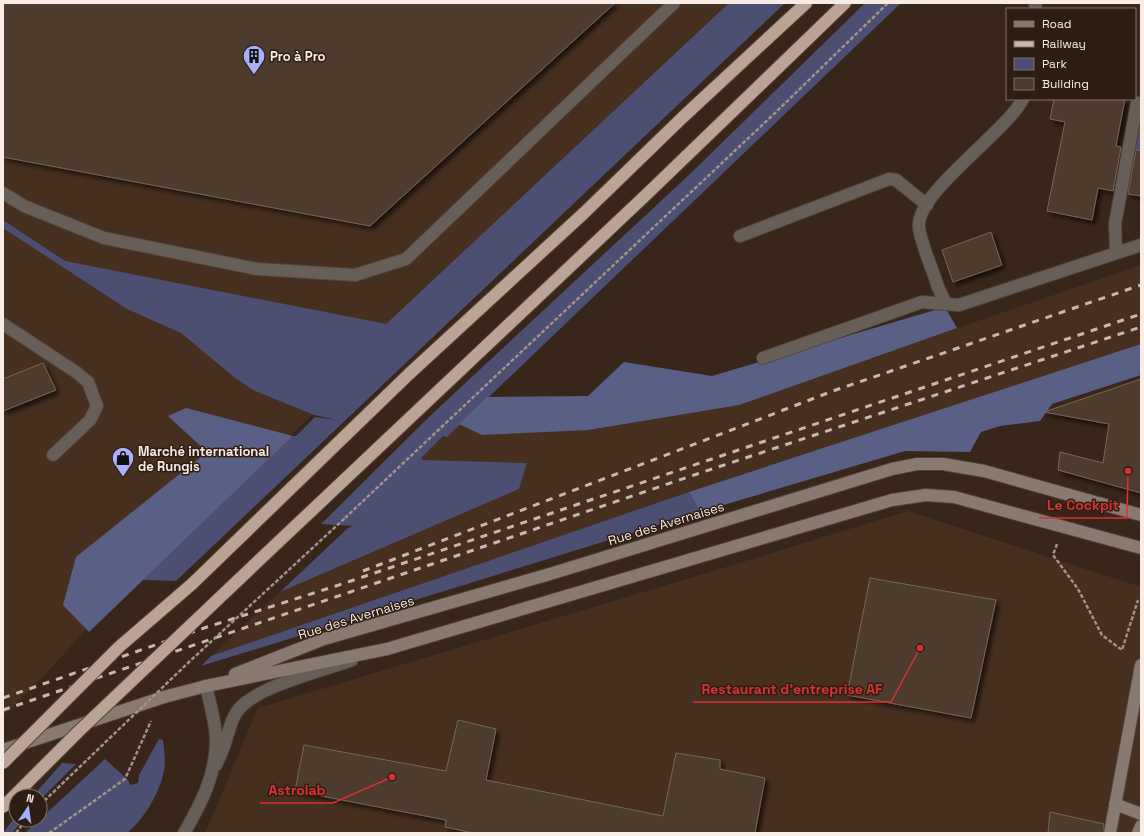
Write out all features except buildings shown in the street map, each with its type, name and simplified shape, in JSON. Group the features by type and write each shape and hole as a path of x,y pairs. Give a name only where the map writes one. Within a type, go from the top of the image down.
{"highway":[{"path":"3,763 119,648 192,584 455,332 584,213 683,117 806,3"},
{"path":"3,807 78,732 648,193 845,3"}],"main road":[{"name":"Rue des Avernaises","path":"206,686 324,639 542,576 892,469 917,464 943,464 984,471 1141,515"},
{"name":"Rue des Avernaises","path":"3,750 206,686 385,649 720,552 846,512 892,500 926,494 954,497 1141,548"},
{"path":"1110,833 1141,665"},
{"path":"1115,804 1141,814"},
{"path":"1138,833 1141,826"}],"street":[{"path":"3,193 24,206 104,238 257,269 355,275 406,260 674,3"},
{"path":"946,304 938,287 919,228 919,217 947,179 1006,122 1022,100"},
{"path":"1116,254 1115,224 1137,104"},
{"path":"740,236 889,179 896,180 927,205"},
{"path":"763,358 922,302 959,305 1141,245"},
{"path":"3,324 76,372 88,382 97,406 90,420 53,455"},
{"path":"184,833 201,804 228,736 229,726 245,702 254,695 272,687 385,649"},
{"path":"206,686 216,741 213,772"}],"path":[{"path":"48,796 189,662 345,518 770,118 888,3"},
{"path":"1057,544 1053,555 1078,589 1102,635 1122,650 1138,600"},
{"path":"49,833 125,779 151,721 164,698"}],"shaded area":[{"path":"3,3 729,3 325,381 349,382 136,575 39,681 3,716"},
{"path":"1141,265 1141,375 689,492 211,656 280,592 519,489 527,463 423,460 421,458 443,436 447,437 459,424 483,435 774,391"},
{"path":"945,307 957,328 739,405 588,430 482,435 459,424 487,397 588,396 624,362 712,376"},
{"path":"1141,344 1141,375 1052,404 1040,421 1000,426 981,432 970,452 905,451 700,512 689,492"},
{"path":"186,408 293,436 89,632 63,605 76,557 207,452 168,416"},
{"path":"908,511 1141,587 1141,833 205,833 258,708"}],"green space":[{"path":"729,3 785,3 176,581 143,580 293,436 296,436 315,417 337,420 314,415 253,390 234,377 181,333 127,309 3,228 3,220 65,261 386,324"},
{"path":"865,3 901,3 447,437 443,436 421,458 423,460 527,463 519,489 280,592 348,528 353,526 321,524 431,415 691,173"},
{"path":"1141,105 1141,151 1133,150"},
{"path":"689,492 700,512 201,666 211,656"},
{"path":"159,739 163,740 165,766 159,788 145,813 127,833 25,833 30,828 48,828 48,812 105,759 128,780 130,785 138,783 139,775"},
{"path":"62,763 76,764 48,792 48,788 40,788"},
{"path":"8,826 8,828 16,828 12,833 3,833"}],"railway":[{"path":"363,571 833,391 1141,285"},
{"path":"3,698 207,627 336,586 1141,314"},
{"path":"3,710 697,474 1141,327"}],"place":[{"name":"Pro à Pro","path":"254,76"},
{"name":"Le Cockpit","path":"1128,471"},
{"name":"Marché international de Rungis","path":"123,478"},
{"name":"Restaurant d'entreprise AF","path":"920,648"},
{"name":"Astrolab","path":"392,777"}]}
